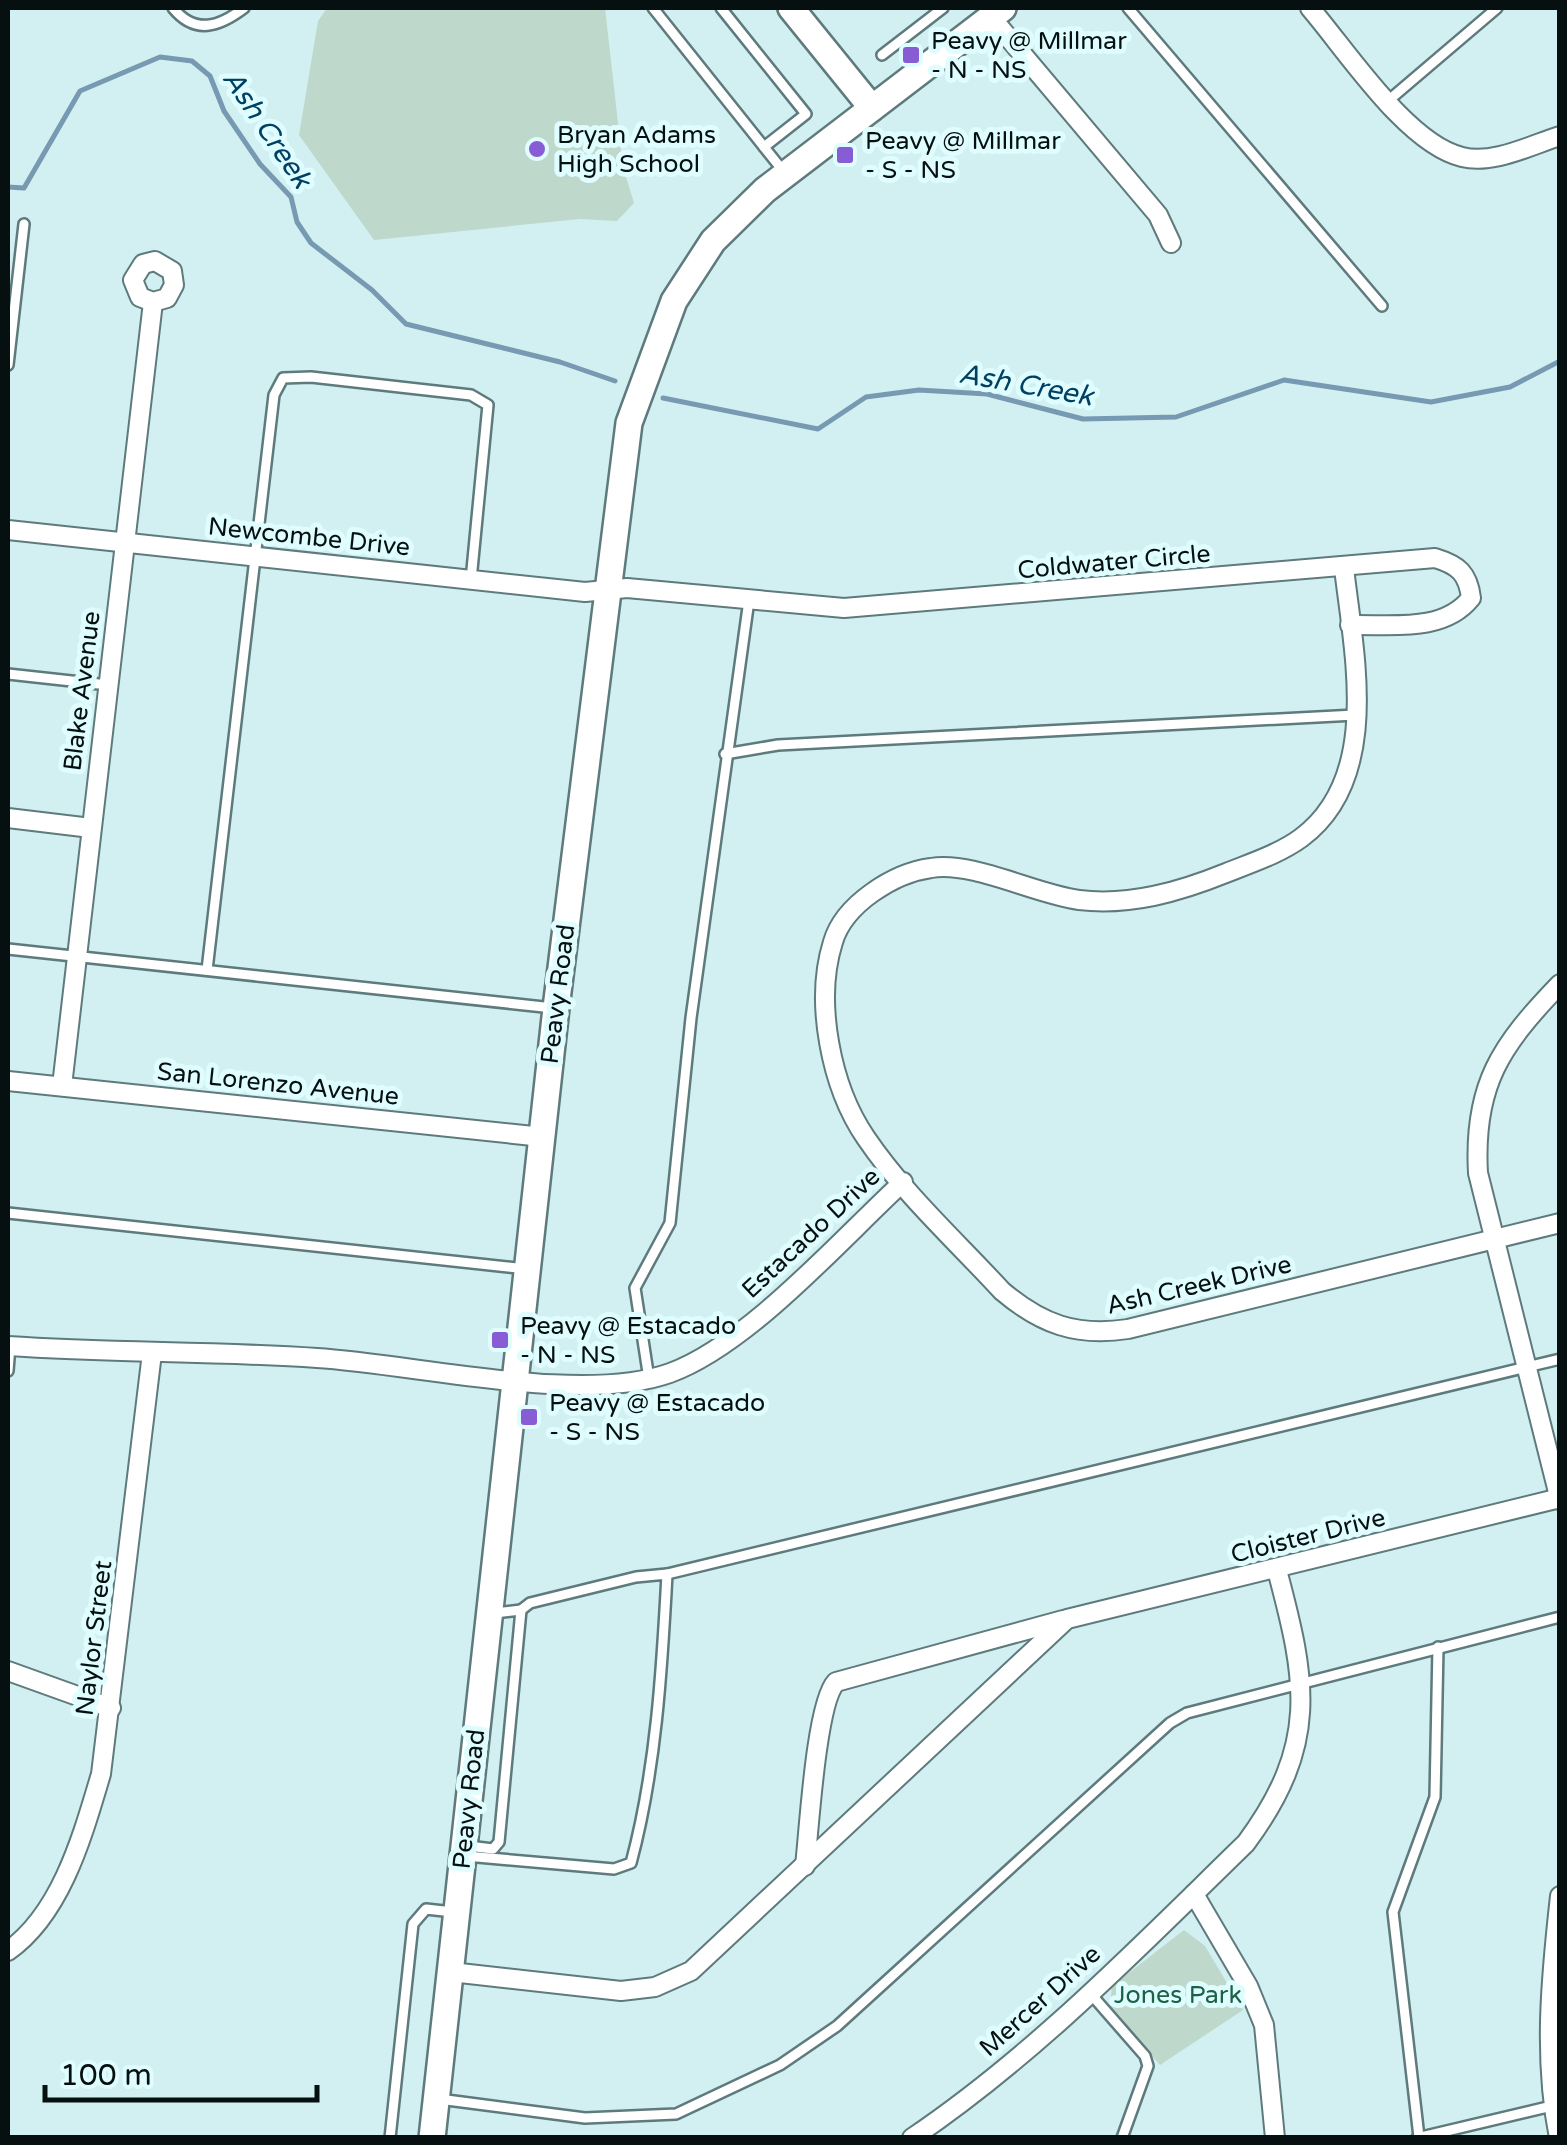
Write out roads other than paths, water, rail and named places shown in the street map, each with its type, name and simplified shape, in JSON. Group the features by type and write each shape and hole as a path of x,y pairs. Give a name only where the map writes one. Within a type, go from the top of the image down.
{"street":[{"path":"790,8 872,108"},
{"path":"1310,8 1389,100 1436,146 1464,158 1494,157 1560,136"},
{"path":"992,11 1158,215 1171,243"},
{"name":"Peavy Road","path":"432,2138 526,1269 629,423 666,319 713,241 786,174 992,11"},
{"name":"Blake Avenue","path":"62,1086 154,302"},
{"name":"Newcombe Drive","path":"8,530 471,580 606,590"},
{"name":"Coldwater Circle","path":"606,590 844,608 1435,558 1454,564 1469,579 1471,598 1457,615 1438,622 1350,625"},
{"name":"Estacado Drive","path":"9,1346 322,1358 594,1386 649,1379 714,1350 903,1182 866,1138 845,1099 829,1042 826,977 833,939 856,907 902,874 935,867 1083,900 1142,899 1184,890 1271,855 1302,837 1336,801 1352,765 1355,714 1344,568"},
{"path":"8,818 91,828"},
{"path":"1559,1499 1478,1173 1476,1134 1495,1060 1516,1029 1560,984"},
{"name":"San Lorenzo Avenue","path":"8,1081 542,1137"},
{"name":"Ash Creek Drive","path":"903,1182 1002,1291 1027,1313 1079,1332 1128,1329 1560,1223"},
{"name":"Naylor Street","path":"8,1951 40,1918 83,1835 100,1774 152,1353"},
{"name":"Cloister Drive","path":"805,1866 823,1715 830,1689 836,1682 1067,1619 1559,1499"},
{"name":"Mercer Drive","path":"912,2138 1018,2057 1090,1993 1246,1843 1266,1816 1294,1760 1302,1681 1277,1570"},
{"path":"451,1972 621,1992 655,1987 692,1971 1067,1619"},
{"path":"9,1677 111,1708"},
{"path":"1194,1894 1248,1986 1264,2025 1275,2138"},
{"path":"1559,2138 1549,1998 1560,1896"}],"lane":[{"path":"173,8 183,20 208,27 222,26 244,8"},
{"path":"653,8 786,174"},
{"path":"721,8 806,114 764,147"},
{"path":"882,55 944,8"},
{"path":"1128,8 1382,306"},
{"path":"1389,100 1498,8"},
{"path":"8,364 24,224"},
{"path":"207,970 254,557 276,386 283,378 366,382 471,395 488,405 471,580"},
{"path":"649,1379 635,1288 670,1223 726,754 733,738 749,600"},
{"path":"8,674 108,684"},
{"path":"726,754 778,745 1355,714"},
{"path":"8,948 556,1008"},
{"path":"8,1213 526,1269"},
{"path":"8,1371 9,1346"},
{"path":"489,1614 522,1610 530,1604 636,1577 668,1574 1560,1359"},
{"path":"464,1850 614,1870 632,1862 641,1827 668,1574"},
{"path":"464,1850 493,1848 499,1842 522,1610"},
{"path":"436,2099 584,2118 676,2114 750,2080 837,2026 1170,1723 1221,1702 1560,1617"},
{"path":"1438,1647 1435,1797 1393,1912 1418,2137 1556,2105"},
{"path":"390,2138 413,1924 426,1910 457,1912"},
{"path":"1090,1993 1146,2056 1148,2066 1122,2138"}],"waterway":[{"name":"Ash Creek","path":"8,187 24,188 80,91 160,57 192,61 210,76 224,111 260,164 291,197 297,222 311,243 372,290 406,324 560,362 615,381"},
{"name":"Ash Creek","path":"663,398 818,429 866,397 919,390 987,394 1083,419 1176,417 1284,380 1431,402 1510,387 1560,361"}],"place":[{"name":"Peavy @ Millmar - N - NS","path":"911,55"},
{"name":"Bryan Adams High School","path":"537,149"},
{"name":"Peavy @ Millmar - S - NS","path":"845,155"},
{"name":"Peavy @ Estacado - N - NS","path":"500,1340"},
{"name":"Peavy @ Estacado - S - NS","path":"529,1417"}],"park label":[{"name":"Jones Park","path":"1178,1995"}]}
